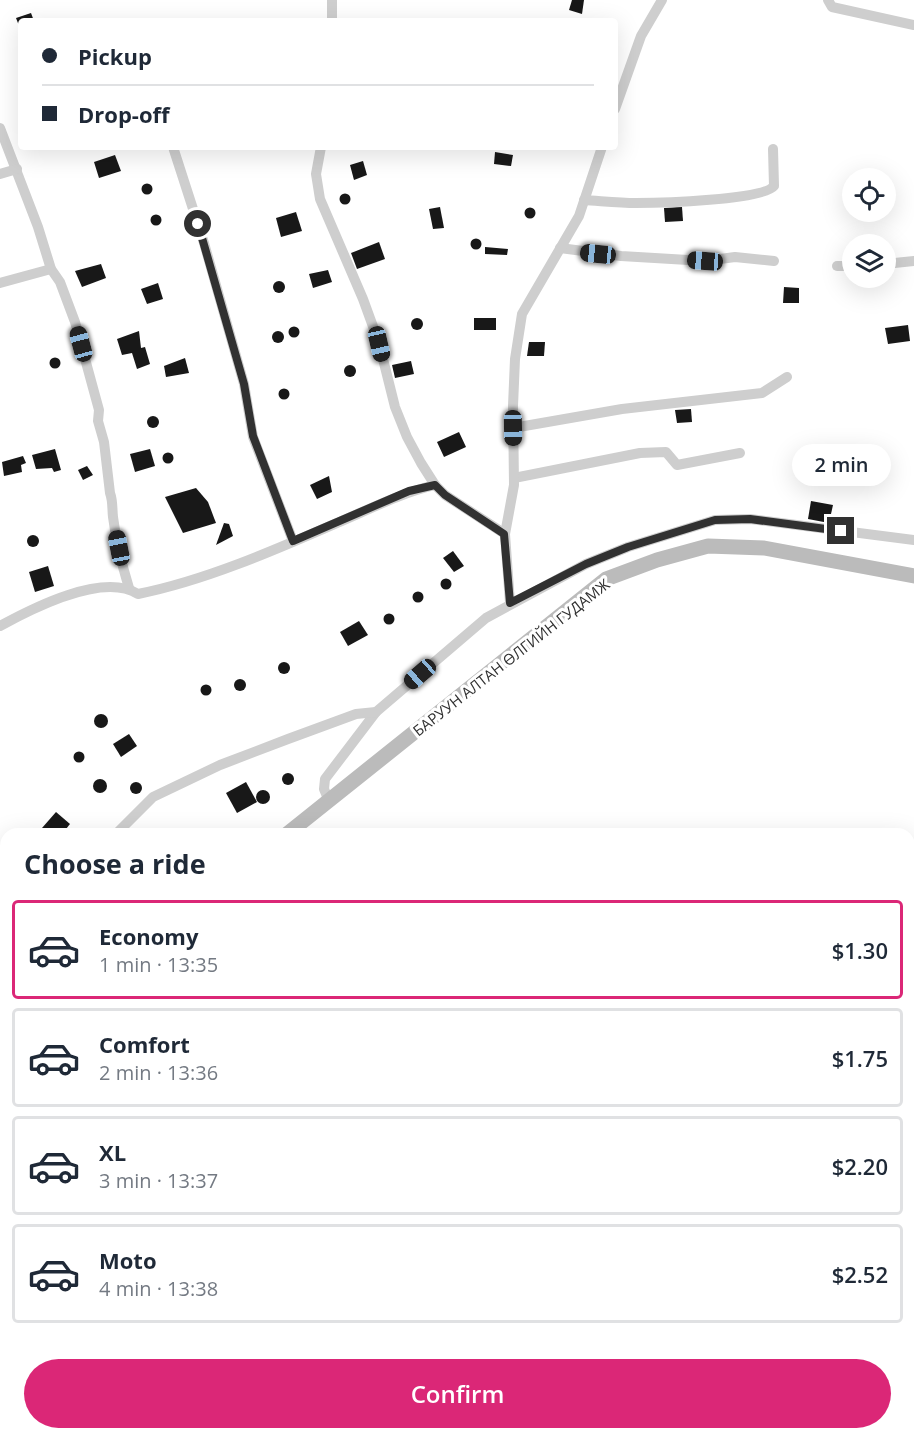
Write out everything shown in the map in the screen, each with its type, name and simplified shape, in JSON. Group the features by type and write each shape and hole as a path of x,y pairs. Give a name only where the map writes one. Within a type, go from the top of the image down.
{"main road":[{"name":"БАРУУН АЛТАН ӨЛГИЙН ГУДАМЖ","path":"294,828 606,579 657,560 708,546 764,548 914,576"}],"street":[{"path":"332,0 332,18"},
{"path":"618,101 641,36 662,0"},
{"path":"828,0 832,7 914,25"},
{"path":"0,128 38,227 51,269 60,282 75,322 99,410 98,421 105,441 110,493 113,500 112,514 122,566 129,588"},
{"path":"584,200 635,203 754,195 770,191 775,181 773,149"},
{"path":"174,150 204,243 244,384 253,436 293,541"},
{"path":"320,150 316,174 320,199 375,332 395,406 407,437 435,485 445,495 504,534"},
{"path":"510,603 504,534 514,478 515,359 522,314 579,216 601,150"},
{"path":"0,174 17,169"},
{"path":"560,248 621,256 705,261 735,257 774,261"},
{"path":"896,263 914,261"},
{"path":"837,266 842,266"},
{"path":"0,283 51,269"},
{"path":"513,428 622,409 762,393 787,377"},
{"path":"514,478 640,453 666,452 677,465 740,453"},
{"path":"0,626 54,599 104,588 129,588 138,594 187,583 409,491 435,485"},
{"path":"328,801 324,789 325,779 376,712 486,618 586,564 617,551 715,520 769,520 914,540"},
{"path":"122,828 153,797 219,765 356,714 376,712"}],"building":[{"path":"572,0 584,0 582,14 569,10"},
{"path":"31,13 33,18 18,18 18,23 16,18"},
{"path":"495,152 513,155 511,166 494,164"},
{"path":"115,155 121,171 99,178 94,162"},
{"path":"363,161 367,175 354,180 350,165"},
{"path":"147,183 153,189 147,195 141,189"},
{"path":"345,193 351,199 345,205 339,199"},
{"path":"440,207 444,228 433,229 429,209"},
{"path":"530,207 536,213 530,219 524,213"},
{"path":"682,207 683,221 665,222 664,208"},
{"path":"296,212 302,231 281,237 276,218"},
{"path":"156,215 160,216 160,224 156,225 152,224 151,220 152,216"},
{"path":"476,238 482,244 476,250 470,244"},
{"path":"379,242 385,259 357,269 351,253"},
{"path":"485,247 508,249 507,255 485,254"},
{"path":"101,264 106,278 82,287 75,271"},
{"path":"328,270 332,282 313,288 309,274"},
{"path":"281,281 285,287 281,293 277,293 273,285"},
{"path":"158,283 163,299 147,304 141,289"},
{"path":"784,287 799,288 799,303 783,303"},
{"path":"419,318 423,324 419,330 415,330 411,322"},
{"path":"474,318 496,318 496,330 474,330"},
{"path":"908,325 910,341 888,344 885,328"},
{"path":"294,326 300,332 294,338 288,332"},
{"path":"139,331 141,348 145,347 150,364 137,369 132,353 122,355 117,339"},
{"path":"278,331 284,337 278,343 272,337"},
{"path":"529,342 545,342 544,356 527,356"},
{"path":"55,358 59,359 59,367 55,368 51,367 50,363 51,359"},
{"path":"185,358 189,373 166,377 164,366"},
{"path":"411,361 414,374 395,378 392,365"},
{"path":"352,365 356,371 352,377 348,377 344,369"},
{"path":"284,388 290,394 284,400 278,394"},
{"path":"691,409 692,422 677,423 675,410"},
{"path":"155,416 159,422 155,428 151,428 147,420"},
{"path":"459,432 466,447 444,457 437,442"},
{"path":"55,449 61,470 54,472 52,468 36,469 32,455"},
{"path":"150,449 155,466 135,472 130,454"},
{"path":"168,452 174,458 168,464 162,458"},
{"path":"23,456 26,463 21,465 22,472 4,476 2,462"},
{"path":"87,466 93,475 83,480 78,470"},
{"path":"863,466 868,468 870,473 868,478 863,480 858,478 856,473 858,468"},
{"path":"329,476 332,492 317,499 310,485"},
{"path":"196,488 208,502 216,523 183,533 165,497"},
{"path":"811,501 833,505 829,523 808,519"},
{"path":"224,523 229,524 233,536 216,545"},
{"path":"35,535 39,541 35,547 31,547 27,539"},
{"path":"453,551 464,566 454,572 443,558"},
{"path":"48,566 54,586 35,592 29,572"},
{"path":"446,578 452,584 446,590 440,584"},
{"path":"418,592 422,593 422,601 418,602 414,601 413,597 414,593"},
{"path":"389,613 395,619 389,625 383,619"},
{"path":"359,621 368,635 348,646 340,632"},
{"path":"286,662 290,668 286,674 282,674 278,666"},
{"path":"242,679 246,685 242,691 238,691 234,683"},
{"path":"206,685 210,686 210,694 206,695 202,694 201,690 202,686"},
{"path":"101,714 106,716 108,721 106,726 101,728 96,726 94,721 96,716"},
{"path":"129,734 137,746 121,757 113,744"},
{"path":"79,751 85,757 79,763 73,757"},
{"path":"290,773 294,779 290,785 286,785 282,777"},
{"path":"100,779 105,781 107,786 105,791 100,793 95,791 93,786 95,781"},
{"path":"138,782 142,788 138,794 134,794 130,786"},
{"path":"246,782 257,802 237,813 226,793"},
{"path":"263,790 268,792 270,797 268,802 263,804 258,802 256,797 258,792"},
{"path":"56,812 70,824 67,828 42,828"}],"route":[{"path":"198,224 244,384 253,436 293,541 409,491 435,485 445,495 504,534 510,603 586,564 628,547 715,520 750,519 841,531"}]}
